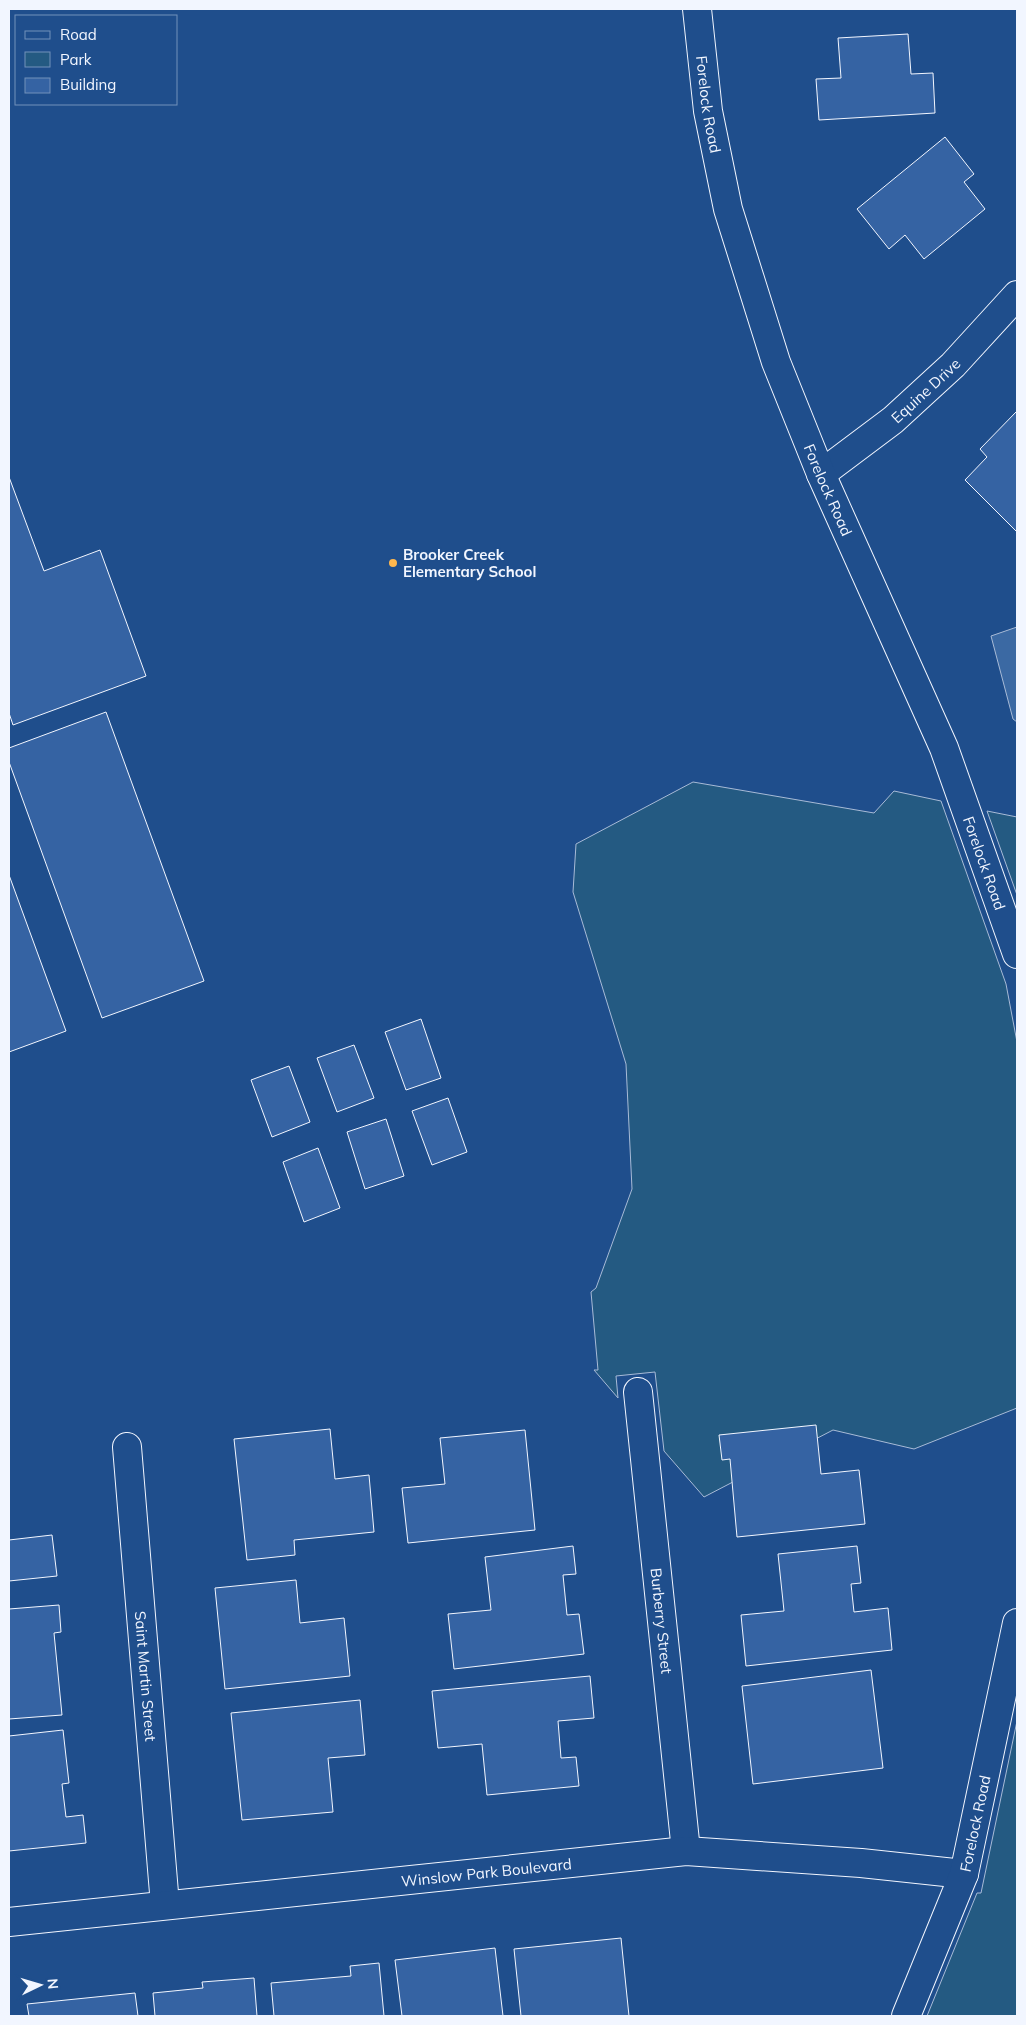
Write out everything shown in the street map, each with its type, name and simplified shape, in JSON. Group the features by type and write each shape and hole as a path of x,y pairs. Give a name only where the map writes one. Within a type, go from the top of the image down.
{"street":[{"name":"Forelock Road","path":"696,9 708,111 728,210 776,362 821,474 944,748 1017,954"},
{"name":"Equine Drive","path":"821,474 893,420 953,366 1017,295"},
{"name":"Burberry Street","path":"638,1392 686,1851"},
{"name":"Saint Martin Street","path":"127,1447 164,1905"},
{"name":"Forelock Road","path":"906,2016 964,1874 1017,1623"},
{"name":"Winslow Park Boulevard","path":"9,1922 686,1851 861,1863 964,1874"}],"green space":[{"path":"693,782 874,813 894,791 941,801 1006,984 1017,1042 1017,1408 914,1449 833,1430 704,1497 664,1451 655,1372 616,1376 618,1398 594,1370 598,1370 591,1292 596,1288 632,1189 626,1064 573,892 576,844"},
{"path":"987,811 1017,817 1017,895"},
{"path":"1017,1721 1017,2016 927,2016 977,1893 981,1893"}],"shaded area":[{"path":"1017,627 1017,722 1013,719 991,636"}],"building":[{"path":"908,34 911,74 933,73 935,113 819,120 816,79 841,78 838,38"},
{"path":"945,137 974,174 964,182 985,209 924,259 905,235 889,249 857,209"},
{"path":"1017,411 1017,532 965,480 987,457 980,449"},
{"path":"9,477 44,571 100,550 146,676 13,725 9,713"},
{"path":"106,712 204,981 102,1018 9,762 9,748"},
{"path":"9,875 66,1031 9,1052"},
{"path":"421,1019 441,1078 406,1090 385,1032"},
{"path":"354,1045 374,1098 337,1112 317,1058"},
{"path":"289,1066 310,1122 272,1137 251,1080"},
{"path":"448,1098 467,1152 432,1165 412,1111"},
{"path":"386,1119 404,1176 365,1189 347,1132"},
{"path":"318,1148 340,1208 304,1222 283,1162"},
{"path":"816,1425 821,1474 859,1470 865,1524 737,1537 730,1459 722,1460 719,1435"},
{"path":"330,1429 335,1479 369,1475 374,1532 294,1540 295,1555 247,1560 234,1439"},
{"path":"525,1430 535,1530 408,1543 402,1488 445,1484 440,1438"},
{"path":"52,1535 57,1576 9,1581 9,1540"},
{"path":"573,1546 576,1574 563,1575 567,1615 579,1614 584,1654 454,1669 448,1614 491,1610 485,1557"},
{"path":"857,1546 861,1583 851,1584 854,1612 888,1608 892,1650 746,1666 741,1615 784,1611 778,1554"},
{"path":"296,1580 300,1623 344,1618 350,1676 225,1689 215,1588"},
{"path":"59,1605 61,1632 54,1633 62,1715 9,1719 9,1609"},
{"path":"871,1670 883,1768 753,1784 742,1686"},
{"path":"590,1676 594,1718 558,1721 561,1758 576,1757 579,1786 487,1795 482,1744 438,1748 432,1691"},
{"path":"360,1700 365,1755 328,1758 333,1812 242,1820 231,1713"},
{"path":"63,1730 69,1783 62,1784 66,1817 83,1815 86,1843 9,1851 9,1736"},
{"path":"621,1938 629,2016 521,2016 514,1949"},
{"path":"495,1948 503,2016 402,2016 395,1960"},
{"path":"379,1963 384,2016 274,2016 271,1983 351,1976 350,1966"},
{"path":"254,1978 257,2016 155,2016 153,1993 203,1988 202,1982"},
{"path":"135,1993 138,2016 29,2016 27,2004"}],"place":[{"name":"Brooker Creek Elementary School","path":"393,563"}]}
